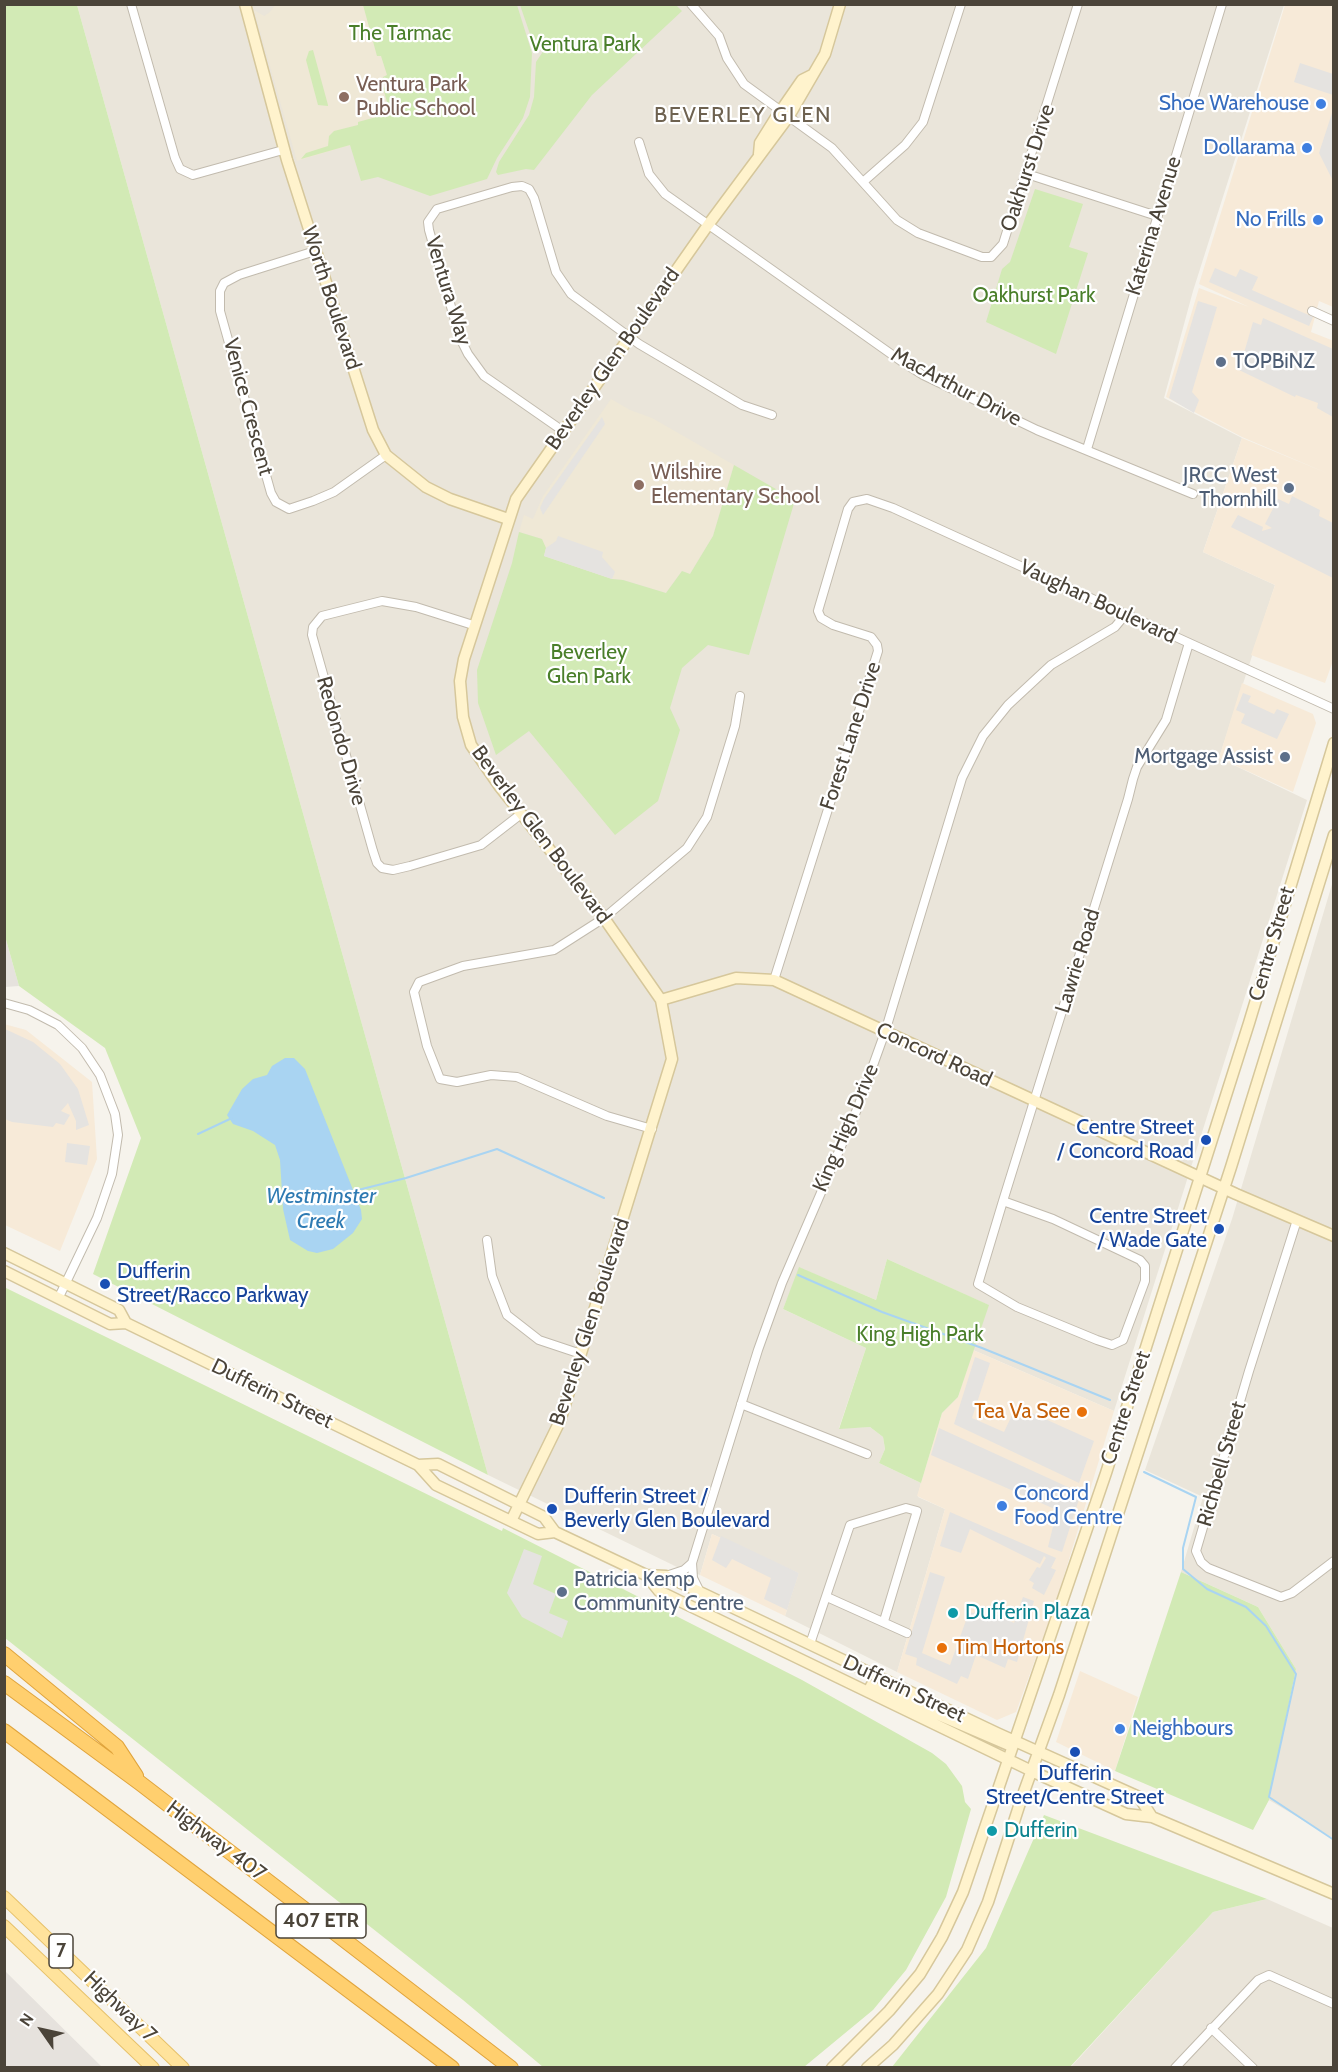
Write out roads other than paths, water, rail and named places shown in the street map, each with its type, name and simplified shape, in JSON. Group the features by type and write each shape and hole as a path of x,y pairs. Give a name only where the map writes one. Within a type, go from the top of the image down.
{"highway":[{"path":"4,1654 117,1747 140,1783"},
{"name":"Highway 407","path":"4,1683 140,1783 511,2067"},
{"name":"Highway 407","path":"4,1731 452,2067"}],"main road":[{"name":"Worth Boulevard","path":"245,4 284,150 373,430 386,455 426,487 450,499 508,519"},
{"name":"Beverley Glen Boulevard","path":"511,1521 560,1421 672,1059 661,1000 604,918 521,814 471,745 463,717 460,681 473,625 508,519 520,493 759,154 785,113 809,84 825,54 840,4"},
{"name":"Centre Street","path":"832,2067 889,2011 920,1974 942,1937 963,1892 1076,1564 1201,1176 1334,743"},
{"name":"Centre Street","path":"867,2067 893,2044 938,1994 967,1950 988,1902 1224,1188 1334,836"},
{"name":"Concord Road","path":"661,1000 736,978 774,980 1035,1102 1334,1236"},
{"name":"Dufferin Street","path":"4,1253 119,1310 126,1323"},
{"name":"Dufferin Street","path":"4,1271 110,1324 126,1323 418,1466 436,1485 538,1534 555,1532"},
{"name":"Dufferin Street","path":"418,1466 438,1464 544,1517 555,1532 646,1575 666,1576 1013,1744 1038,1751 1139,1797 1152,1817"},
{"name":"Dufferin Street","path":"646,1575 659,1591 1031,1771 1126,1814 1152,1817 1334,1893"},
{"path":"816,1667 861,1682 1013,1744"},
{"path":"1026,1746 1034,1743 1047,1726"},
{"name":"Highway 7","path":"4,1897 183,2067"},
{"name":"Highway 7","path":"4,1926 153,2067"}],"street":[{"path":"131,4 174,158 180,169 193,175 284,150"},
{"name":"Oakhurst Drive","path":"691,4 720,36 728,58 744,84 832,148 897,220 918,233 982,256 991,257 1004,244 1078,4"},
{"path":"863,182 905,145 922,122 961,4"},
{"name":"Katerina Avenue","path":"1087,449 1222,4"},
{"name":"MacArthur Drive","path":"639,142 643,160 654,182 672,199 923,375 1037,430 1193,494"},
{"path":"1027,174 1157,216"},
{"name":"Ventura Way","path":"563,431 484,376 468,354 460,338 429,230 428,222 432,214 437,209 457,202 512,187 522,186 529,189 534,198 556,273 562,285 629,337"},
{"name":"Venice Crescent","path":"315,251 240,275 224,283 220,291 220,311 271,493 276,502 290,509 334,492 386,455"},
{"path":"1312,311 1334,321"},
{"path":"629,337 742,405 772,415"},
{"name":"Vaughan Boulevard","path":"861,499 893,508 1334,709"},
{"name":"Forest Lane Drive","path":"774,980 878,651 878,645 871,637 833,626 821,618 818,611 848,509 853,502 861,499"},
{"name":"Redondo Drive","path":"473,625 416,607 382,601 322,616 313,627 312,635 373,851 377,863 382,868 393,870 481,845 521,814"},
{"name":"King High Drive","path":"692,1563 741,1404 782,1283 858,1107 885,1032 962,778 982,736 1008,705 1051,665 1115,627 1125,615"},
{"name":"Lawrie Road","path":"1003,1201 1053,1219 1133,1255 1145,1266 1145,1281 1125,1337 1112,1345 1017,1307 978,1284 1003,1201 1035,1102 1132,779 1137,766 1166,720 1189,644"},
{"path":"652,1128 607,1116 517,1077 491,1075 457,1082 440,1080 435,1071 415,1005 414,992 419,982 482,961 554,950 604,918 687,848 707,818 735,726 740,696"},
{"path":"4,1003 29,1010 58,1025 82,1048 100,1075 115,1114 118,1135 112,1174 97,1218 59,1297"},
{"name":"Richbell Street","path":"1297,1221 1249,1371 1196,1551 1201,1562 1208,1568 1281,1597 1292,1593 1334,1561"},
{"path":"487,1240 492,1276 507,1316 539,1340 581,1354"},
{"path":"741,1404 867,1454"},
{"path":"810,1644 850,1525 906,1508 917,1511 884,1621"},
{"path":"666,1576 684,1570 692,1563"},
{"path":"692,1563 693,1578 700,1592"},
{"path":"827,1597 907,1633"},
{"path":"1175,2067 1258,1980 1269,1975 1334,2004"},
{"path":"1211,2028 1253,2067"}],"water":[{"name":"Westminster Creek","path":"285,1058 294,1058 305,1069 361,1210 362,1219 353,1233 333,1249 317,1253 308,1251 290,1240 283,1209 280,1160 275,1145 253,1131 233,1124 227,1115 242,1089 253,1079 267,1075 272,1066"}],"waterway":[{"name":"Westminster Creek","path":"198,1134 232,1118"},
{"name":"Westminster Creek","path":"354,1191 406,1178 497,1149 604,1198"},
{"name":"Westminster Creek","path":"798,1275 882,1312 982,1348 1110,1400"},
{"name":"Westminster Creek","path":"1144,1472 1196,1497 1183,1548 1183,1569 1207,1589 1246,1607 1266,1626 1296,1674 1269,1797 1334,1840"}],"place":[{"name":"Ventura Park Public School","path":"344,97"},
{"name":"Shoe Warehouse","path":"1321,104"},
{"name":"Dollarama","path":"1307,148"},
{"name":"No Frills","path":"1318,220"},
{"name":"TOPBiNZ","path":"1221,362"},
{"name":"Wilshire Elementary School","path":"639,485"},
{"name":"JRCC West Thornhill","path":"1289,488"},
{"name":"Mortgage Assist","path":"1285,757"},
{"name":"Centre Street / Concord Road","path":"1206,1140"},
{"name":"Centre Street / Wade Gate","path":"1219,1229"},
{"name":"Dufferin Street/Racco Parkway","path":"105,1284"},
{"name":"Tea Va See","path":"1082,1412"},
{"name":"Concord Food Centre","path":"1002,1506"},
{"name":"Dufferin Street / Beverly Glen Boulevard","path":"552,1509"},
{"name":"Patricia Kemp Community Centre","path":"562,1592"},
{"name":"Dufferin Plaza","path":"953,1613"},
{"name":"Tim Hortons","path":"942,1648"},
{"name":"Neighbours","path":"1120,1729"},
{"name":"Dufferin Street/Centre Street","path":"1075,1752"},
{"name":"Dufferin","path":"992,1831"}],"district":[{"name":"BEVERLEY GLEN","path":"743,116"}],"park label":[{"name":"The Tarmac","path":"400,34"},
{"name":"Ventura Park","path":"585,45"},
{"name":"Oakhurst Park","path":"1034,296"},
{"name":"Beverley Glen Park","path":"589,665"},
{"name":"King High Park","path":"920,1335"}]}
